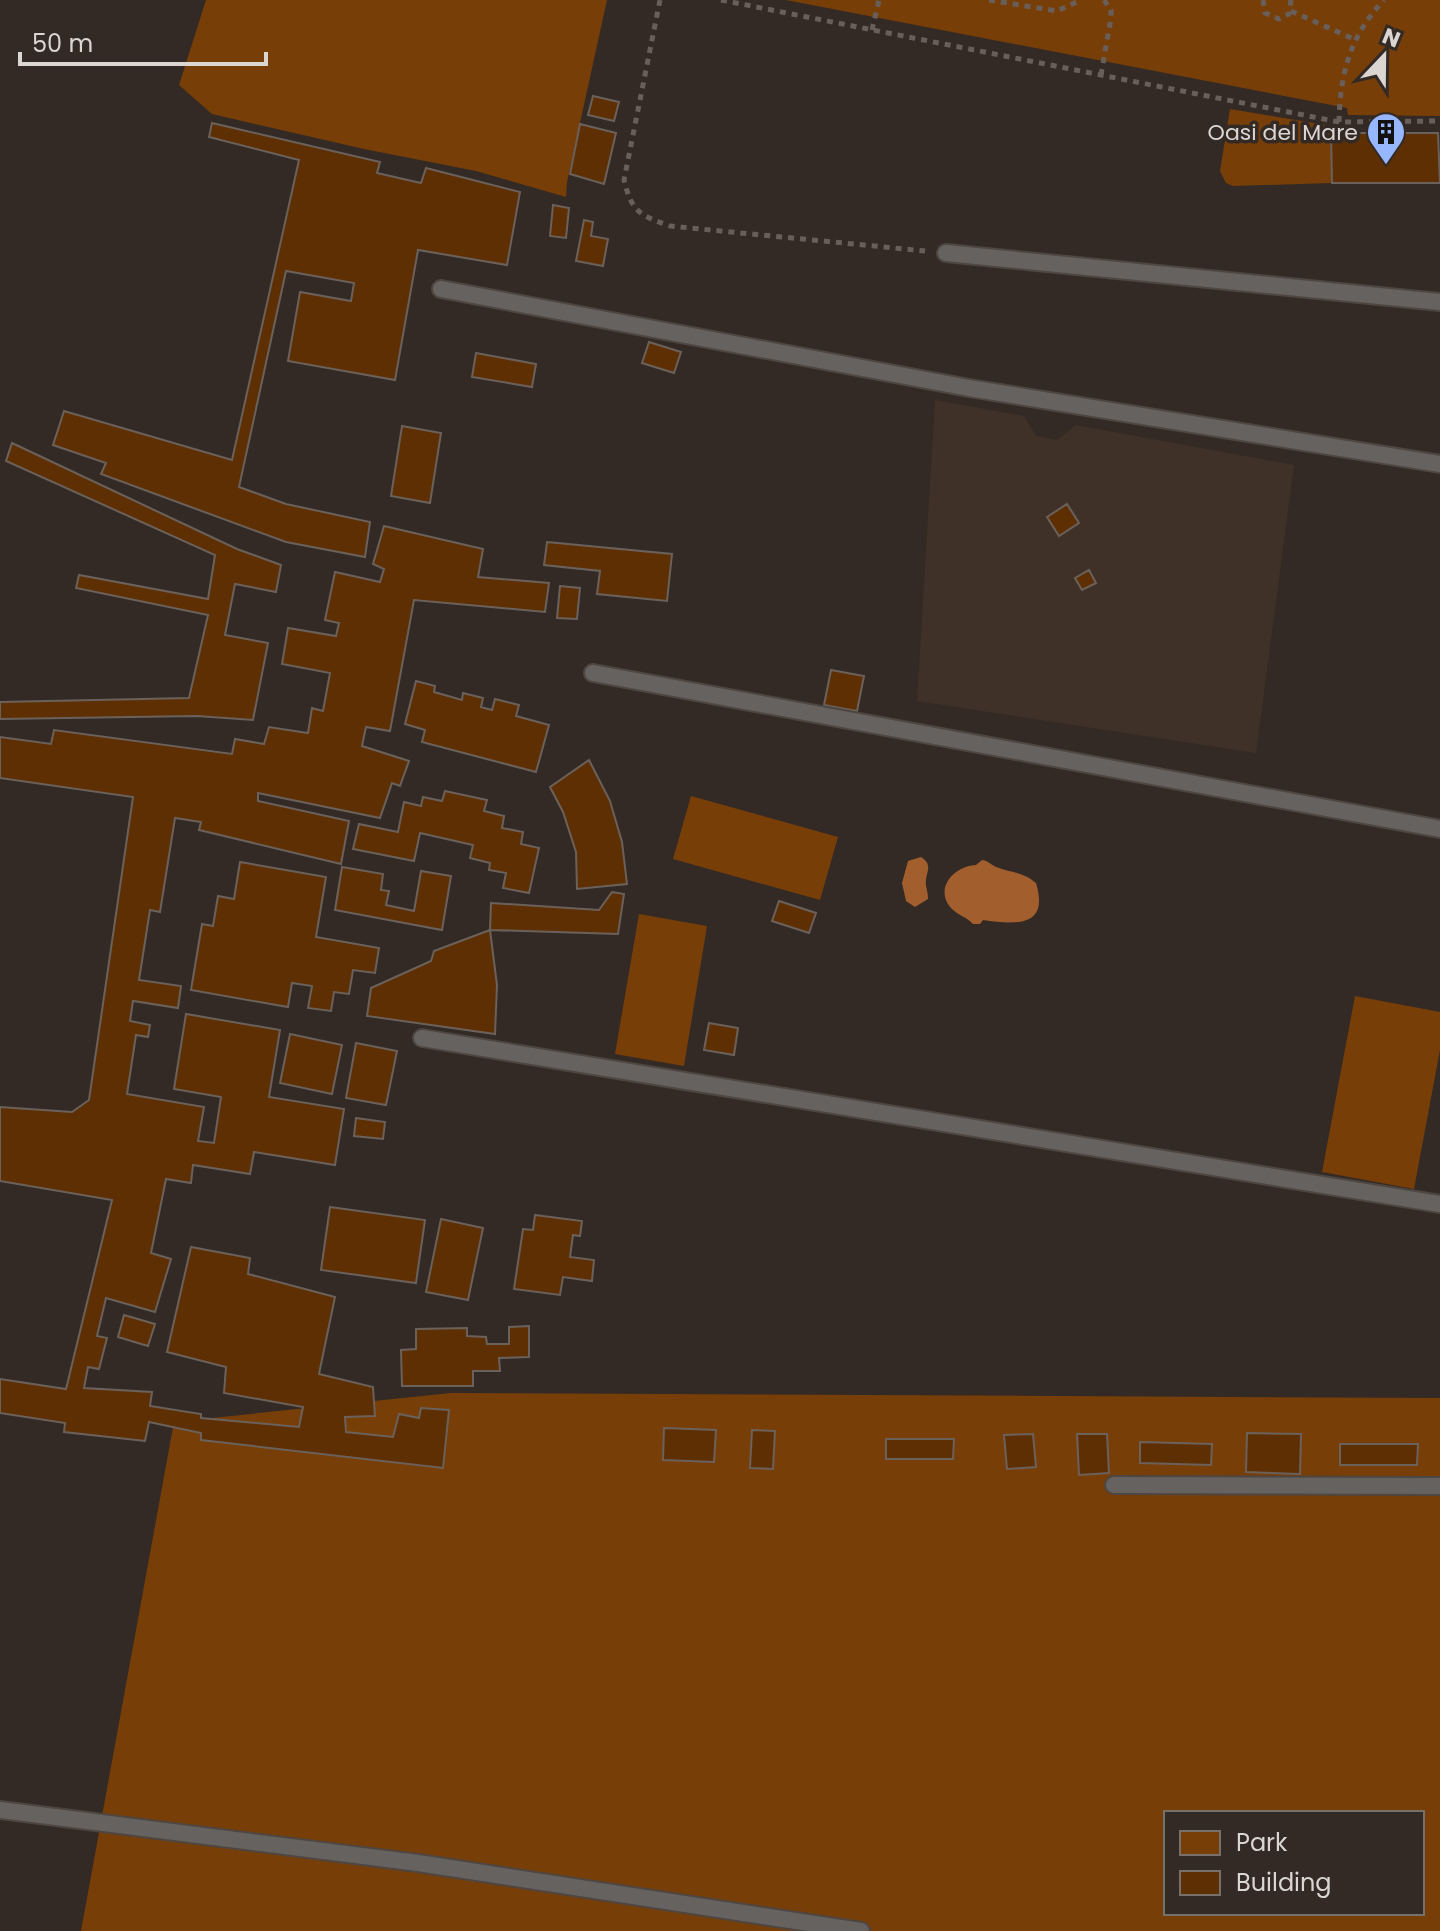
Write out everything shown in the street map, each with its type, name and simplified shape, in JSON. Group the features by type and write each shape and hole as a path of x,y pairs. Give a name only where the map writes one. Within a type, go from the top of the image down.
{"lane":[{"path":"946,253 1440,302"},
{"path":"441,289 969,388 1440,464"},
{"path":"593,673 1440,829"},
{"path":"422,1038 1440,1204"},
{"path":"1114,1485 1440,1486"},
{"path":"0,1810 402,1860 861,1931"}],"path":[{"path":"660,0 624,180 630,205 645,217 670,226 946,253"},
{"path":"721,0 1339,122 1440,121"},
{"path":"872,30 879,0"},
{"path":"989,0 1057,11 1081,0"},
{"path":"1101,75 1111,18 1111,10 1104,0"},
{"path":"1263,0 1263,9 1273,19 1284,18 1291,11 1291,0"},
{"path":"1339,122 1340,85 1356,40 1371,14 1384,0"},
{"path":"1291,11 1356,40"}],"shaded area":[{"path":"935,400 1024,416 1036,436 1057,440 1076,425 1294,465 1256,753 917,701"},
{"path":"921,857 928,867 928,899 915,907 906,901 902,883 908,861"},
{"path":"982,860 1036,883 1038,909 1033,916 1017,922 983,920 980,924 973,924 952,909 945,894 949,880 960,869"}],"green space":[{"path":"206,0 607,0 566,197 476,171 212,114 179,85"},
{"path":"786,0 1440,0 1440,116 1348,115 1347,108"},
{"path":"1230,109 1332,126 1332,183 1233,186 1226,183 1220,171"},
{"path":"691,796 838,837 820,900 673,859"},
{"path":"639,914 707,926 684,1066 615,1054"},
{"path":"1355,996 1440,1012 1440,1050 1414,1189 1322,1172"},
{"path":"451,1393 1440,1398 1440,1931 81,1931 174,1422"}],"building":[{"path":"593,96 619,102 614,121 588,115"},
{"path":"212,123 380,162 377,173 421,183 426,168 520,192 507,265 418,250 395,380 288,361 300,292 351,301 354,283 286,271 239,487 286,504 370,522 365,557 286,542 101,474 106,463 53,445 64,411 232,460 299,160 209,137"},
{"path":"580,124 616,133 604,184 570,174"},
{"name":"Oasi del Mare","path":"1331,133 1438,133 1440,183 1332,183"},
{"path":"553,205 569,208 566,238 550,236"},
{"path":"584,220 593,222 591,236 608,239 603,266 576,261"},
{"path":"649,342 681,352 674,373 642,363"},
{"path":"476,353 536,364 532,387 472,377"},
{"path":"402,426 441,433 430,503 391,496"},
{"path":"12,443 237,549 281,565 276,592 235,584 225,635 268,643 253,720 197,716 0,719 0,702 189,698 208,615 76,588 79,575 208,599 215,555 6,461"},
{"path":"1067,504 1079,523 1059,536 1047,517"},
{"path":"384,526 483,549 478,577 549,583 545,612 414,600 390,731 366,727 362,746 409,761 400,786 392,783 380,818 258,793 258,801 349,821 341,864 199,830 201,822 175,818 160,912 150,910 139,980 181,986 178,1008 133,1001 130,1021 150,1025 148,1037 136,1035 127,1094 204,1107 198,1141 214,1143 221,1097 174,1089 186,1014 280,1030 269,1097 344,1109 335,1165 254,1152 250,1174 193,1165 191,1183 166,1179 151,1253 171,1259 155,1312 106,1298 97,1336 107,1338 99,1369 88,1367 84,1388 152,1392 150,1406 201,1414 201,1418 299,1427 303,1407 224,1393 226,1367 167,1352 191,1247 250,1258 248,1274 335,1297 319,1374 373,1387 375,1416 345,1417 346,1432 393,1437 399,1414 419,1418 421,1408 449,1410 443,1468 201,1440 201,1433 149,1422 145,1441 64,1432 65,1423 0,1413 0,1379 66,1389 112,1200 0,1181 0,1107 72,1112 89,1100 133,797 0,778 0,737 51,744 54,730 232,754 235,739 264,744 269,727 308,733 312,708 323,711 330,673 282,664 288,628 336,636 339,623 325,620 335,572 380,582 384,569 373,564"},
{"path":"547,542 672,554 667,601 597,594 600,571 544,565"},
{"path":"1089,570 1096,583 1082,590 1075,578"},
{"path":"560,586 580,588 577,619 557,618"},
{"path":"831,670 864,676 857,711 824,705"},
{"path":"416,681 435,686 434,692 462,700 463,693 483,698 481,707 492,710 495,699 519,705 516,716 549,725 536,772 422,742 425,730 405,724"},
{"path":"589,760 610,801 622,842 627,884 577,889 576,852 563,812 550,787"},
{"path":"445,791 487,800 484,811 504,816 502,828 523,832 521,844 539,848 529,893 503,888 506,873 489,870 490,863 470,858 473,845 420,833 414,861 353,849 359,824 398,832 404,802 421,806 423,797 442,801"},
{"path":"240,862 326,877 316,937 379,948 375,973 353,970 349,994 334,992 331,1011 308,1008 312,986 292,983 288,1007 191,990 202,924 213,926 218,896 234,899"},
{"path":"342,867 383,874 381,890 389,891 386,905 414,911 421,871 451,876 442,930 335,910"},
{"path":"612,892 624,894 618,934 490,930 491,903 599,910"},
{"path":"779,901 816,913 809,933 772,921"},
{"path":"490,930 497,985 495,1034 367,1016 371,988 431,961 434,951"},
{"path":"709,1023 738,1028 734,1055 704,1050"},
{"path":"290,1034 342,1045 332,1094 280,1083"},
{"path":"356,1043 397,1051 386,1105 346,1098"},
{"path":"356,1118 385,1122 383,1139 354,1136"},
{"path":"330,1207 425,1220 416,1283 321,1270"},
{"path":"535,1215 582,1221 580,1236 573,1235 570,1257 594,1260 592,1281 563,1277 560,1295 514,1289 523,1229 533,1230"},
{"path":"441,1219 483,1228 468,1300 426,1292"},
{"path":"124,1315 155,1324 148,1346 118,1337"},
{"path":"529,1326 529,1357 499,1358 500,1371 473,1371 473,1386 402,1386 401,1350 416,1349 416,1329 467,1328 467,1336 486,1337 487,1344 509,1344 509,1327"},
{"path":"664,1428 716,1430 714,1462 663,1460"},
{"path":"752,1430 775,1431 773,1469 750,1468"},
{"path":"1247,1433 1301,1434 1300,1474 1246,1472"},
{"path":"1033,1434 1036,1467 1007,1469 1004,1435"},
{"path":"1077,1434 1107,1434 1109,1473 1079,1475"},
{"path":"886,1439 954,1439 953,1459 886,1459"},
{"path":"1140,1442 1212,1444 1211,1465 1140,1463"},
{"path":"1340,1444 1418,1444 1417,1465 1340,1465"}],"place":[{"name":"Oasi del Mare","path":"1386,166"}]}
